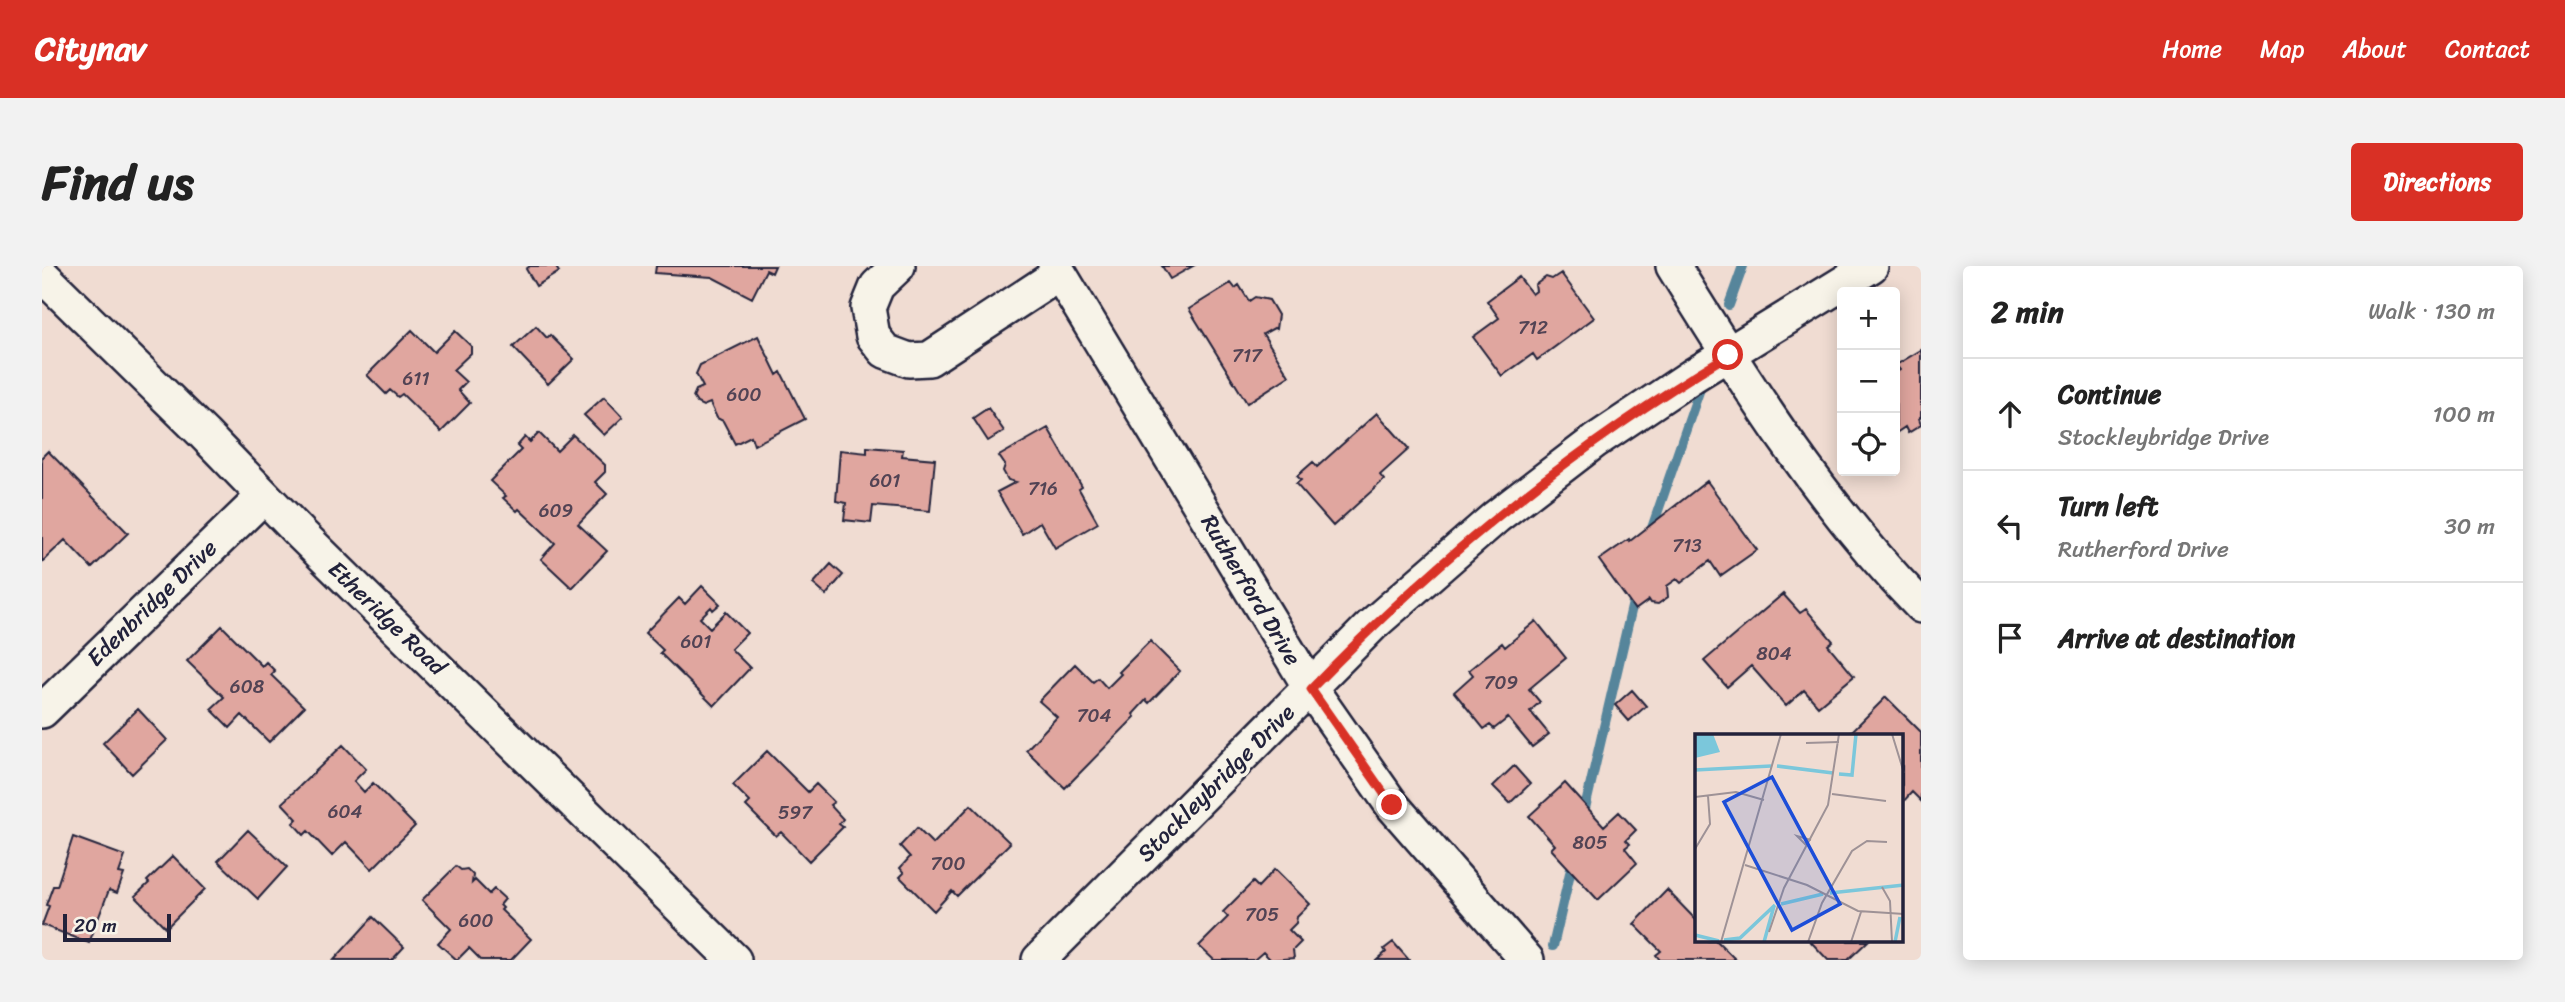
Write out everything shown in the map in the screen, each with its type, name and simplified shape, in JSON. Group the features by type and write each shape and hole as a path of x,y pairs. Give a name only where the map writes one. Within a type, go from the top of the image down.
{"street":[{"path":"898,266 877,286 867,308 873,336 885,351 909,360 929,359 1057,270"},
{"path":"1673,266 1728,355 1812,478 1851,528 1921,606"},
{"name":"Stockleybridge Drive","path":"1039,960 1372,625 1496,517 1595,441 1871,266"},
{"name":"Rutherford Drive","path":"1057,270 1311,689 1392,805 1527,960"},
{"name":"Etheridge Road","path":"42,275 734,960"},
{"name":"Edenbridge Drive","path":"42,711 264,496"}],"building":[{"path":"530,266 555,266 559,272 536,286 526,269"},
{"path":"656,266 775,266 772,273 766,270 752,298 712,277 655,273"},
{"path":"1162,266 1193,266 1170,279"},
{"path":"1561,273 1594,318 1537,360 1533,354 1502,376 1473,337 1499,318 1487,301 1519,277 1532,294 1536,291 1535,285 1546,277 1552,279"},
{"path":"1231,283 1235,288 1239,285 1249,301 1255,297 1269,300 1278,315 1276,329 1263,334 1289,376 1247,403 1189,309"},
{"path":"536,326 547,338 550,335 574,359 548,384 513,347"},
{"path":"412,330 434,352 455,331 471,346 471,353 453,370 466,382 458,390 470,403 441,432 402,394 398,397 390,390 386,394 367,375"},
{"path":"758,336 777,375 781,372 805,419 754,445 751,436 735,444 710,403 703,406 693,397 696,390 703,387 696,374 700,365"},
{"path":"1921,350 1921,425 1908,433 1905,427 1900,430 1900,363"},
{"path":"604,397 623,417 604,435 584,415"},
{"path":"988,408 1004,431 988,441 973,418"},
{"path":"1377,413 1409,449 1380,475 1384,480 1333,526 1296,484 1301,480 1297,476 1313,462 1317,467"},
{"path":"1048,428 1082,487 1079,489 1098,523 1055,548 1040,522 1022,534 997,492 1016,482 1008,480 1003,471 1005,465 999,456"},
{"path":"539,433 557,451 573,435 605,465 605,472 595,482 607,494 578,524 607,551 572,588 541,559 555,543 519,509 517,511 503,498 506,496 490,481 521,450 517,446 525,437 530,442"},
{"path":"867,447 903,450 902,456 935,459 930,511 873,506 871,523 844,520 846,503 836,501 840,450 867,453"},
{"path":"48,451 128,533 92,568 65,540 42,562 42,457"},
{"path":"1707,481 1757,550 1720,576 1710,561 1681,583 1677,579 1667,586 1668,597 1658,604 1649,600 1635,610 1599,560 1629,539 1630,541"},
{"path":"831,564 843,575 826,595 813,584"},
{"path":"702,586 720,604 713,610 711,607 700,618 710,628 726,612 747,633 731,649 750,668 714,706 660,653 663,650 645,633 679,598 685,604"},
{"path":"1783,594 1800,613 1806,609 1833,641 1828,645 1854,676 1818,706 1804,690 1786,706 1751,666 1727,687 1704,661"},
{"path":"1536,621 1566,658 1529,689 1540,702 1530,711 1549,734 1532,747 1508,718 1494,729 1490,725 1484,729 1454,692 1473,675 1469,670 1502,643 1505,647"},
{"path":"222,626 262,666 266,662 275,671 271,675 304,707 269,742 242,715 230,728 211,709 224,697 187,661"},
{"path":"1150,641 1180,671 1149,703 1146,700 1133,714 1135,717 1065,788 1026,750 1057,717 1039,701 1075,664 1093,682 1098,678 1107,688"},
{"path":"1632,690 1646,706 1629,721 1615,705"},
{"path":"1886,697 1921,732 1921,801 1912,792 1904,801 1904,734 1855,734 1852,731"},
{"path":"138,709 167,740 132,774 103,743"},
{"path":"343,745 366,769 354,781 364,792 373,783 415,826 372,869 346,842 332,856 308,831 304,835 293,823 297,819 282,803"},
{"path":"767,751 808,792 816,784 834,802 830,805 843,819 839,824 843,827 809,861 781,832 776,836 746,806 750,802 733,785"},
{"path":"1514,766 1530,784 1510,803 1493,786"},
{"path":"1565,783 1604,826 1619,812 1636,830 1626,840 1630,844 1625,848 1637,863 1598,900 1551,849 1555,845 1529,816"},
{"path":"971,805 1010,843 957,896 952,891 934,911 900,877 904,873 900,868 910,857 900,846 917,828 933,844"},
{"path":"248,830 287,867 258,899 218,861"},
{"path":"73,837 125,856 119,873 124,874 117,893 109,890 89,943 42,925 49,906 46,905 53,886 57,886"},
{"path":"173,856 205,889 166,928 135,896"},
{"path":"456,866 461,870 467,869 473,875 472,883 475,880 489,894 494,889 505,899 500,905 503,908 501,910 531,939 511,960 481,960 469,948 457,960 438,943 451,929 422,900"},
{"path":"1275,869 1310,904 1289,930 1301,942 1293,950 1294,958 1271,960 1263,952 1254,960 1214,960 1199,946 1228,917 1223,912 1253,882 1258,887"},
{"path":"1667,890 1695,919 1695,942 1718,942 1736,960 1660,960 1656,955 1661,951 1634,924"},
{"path":"373,917 404,947 392,960 334,960"},
{"path":"1393,942 1409,960 1377,960 1386,952 1384,949"},
{"path":"1811,942 1867,942 1848,960 1828,960"}],"waterway":[{"path":"1729,305 1743,266"},
{"path":"1650,534 1704,377"},
{"path":"1583,817 1635,594"},
{"path":"1553,946 1574,856"}],"route":[{"path":"1392,805 1311,689 1372,625 1496,517 1595,441 1728,355"}]}
